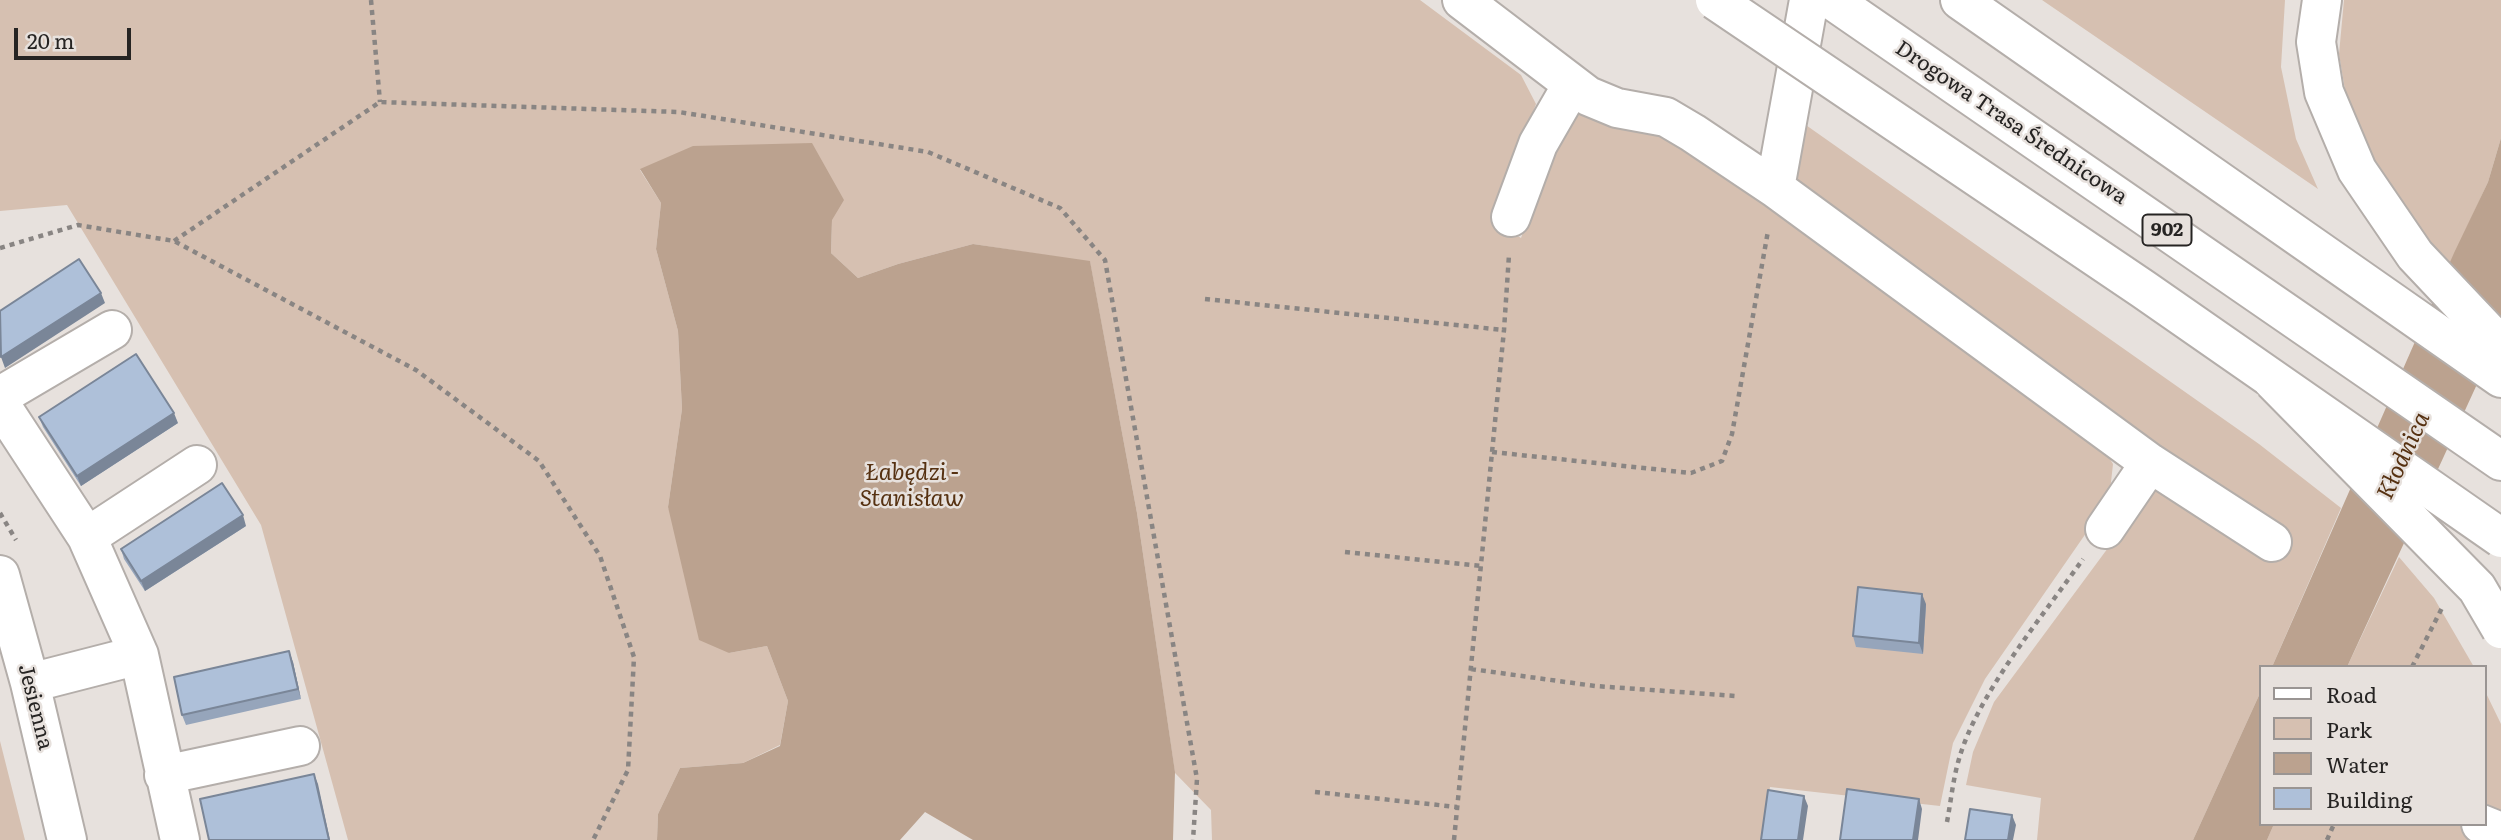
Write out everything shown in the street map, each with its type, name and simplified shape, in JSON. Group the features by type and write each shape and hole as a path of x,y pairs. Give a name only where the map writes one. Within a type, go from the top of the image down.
{"main road":[{"path":"1462,0 1588,96 1617,108 1666,117 1775,188 2150,463 2272,542"},
{"path":"1715,0 2132,281 2501,538"},
{"path":"1775,188 1809,0"},
{"name":"Drogowa Trasa Średnicowa","path":"1832,0 2501,461"},
{"path":"1959,0 2501,377"},
{"path":"2322,0 2316,41 2324,92 2357,170 2415,255 2501,346"},
{"path":"1511,217 1538,144 1572,85"},
{"path":"0,396 112,330"},
{"path":"2273,380 2477,588 2501,629"},
{"path":"0,404 87,537 139,655 180,840"},
{"path":"2105,529 2150,463"},
{"path":"87,537 197,465"},
{"name":"Jesienna","path":"0,575 30,683 67,840"},
{"path":"30,683 139,655"},
{"path":"164,775 300,746"}],"path":[{"path":"370,0 380,103"},
{"path":"174,241 380,103 679,112 928,152 1060,208 1105,260 1197,779 1193,840"},
{"path":"1492,452 1691,473 1722,461 1732,434 1775,188"},
{"path":"1454,840 1504,330 1511,217"},
{"path":"0,248 78,225 174,241 416,370 540,461 600,556 634,657 628,770 593,840"},
{"path":"1205,299 1504,330"},
{"path":"1947,822 1959,758 1980,708 2021,645 2105,529"},
{"path":"1345,552 1481,566"},
{"path":"1471,669 1595,686 1736,696"},
{"path":"1315,792 1457,807"}],"green space":[{"path":"0,0 1420,0 1521,75 1536,104 1493,219 1521,238 1552,149 1578,114 1670,132 2094,433 2113,464 2109,500 1985,679 1953,743 1940,806 1770,787 1762,840 1212,840 1211,810 1175,773 1137,513 1090,262 973,244 858,278 831,253 832,220 640,170 661,203 656,249 678,331 682,409 668,507 729,653 767,646 788,701 780,745 743,763 680,768 658,814 657,840 348,840 261,525 67,205 0,211"},
{"path":"2042,0 2285,0 2281,67 2296,139 2318,189"},
{"path":"2344,0 2501,0 2501,138 2488,182 2449,266 2392,199 2350,120 2339,54"},
{"path":"1803,123 2259,444 2341,508 2273,665 2260,665 2260,693 2193,840 2037,840 2041,798 1966,785 1973,752 1994,702 2122,529 2150,478 1820,208 1790,173"},
{"path":"2399,557 2434,598 2473,665 2348,665"},
{"path":"2487,695 2501,724 2501,840 2267,840 2273,826 2487,826"},
{"path":"0,741 25,840 0,840"}],"water":[{"name":"Kłodnica","path":"2501,138 2501,332 2348,665 2273,665 2454,253 2488,182"},
{"name":"Łabędzi - Stanisław","path":"812,143 844,200 832,220 831,253 858,278 973,244 1090,261 1137,513 1175,772 1173,840 973,840 925,812 900,840 657,840 658,814 680,768 743,763 780,746 788,701 767,646 729,653 699,640 668,507 682,409 678,331 656,249 661,203 640,169 693,146"},
{"path":"2260,693 2260,826 2273,826 2267,840 2193,840"}],"building":[{"path":"79,259 101,293 1,357 0,311"},
{"path":"136,354 174,413 77,476 39,417"},
{"path":"222,483 243,515 141,581 121,549"},
{"path":"1858,587 1922,594 1919,643 1853,636"},
{"path":"289,651 298,689 182,715 174,677"},
{"path":"314,774 329,840 209,840 200,799"},
{"path":"1847,789 1919,799 1913,840 1840,840"},
{"path":"1768,790 1804,796 1798,840 1761,840"},
{"path":"1970,809 2012,815 2008,840 1965,840"}]}
